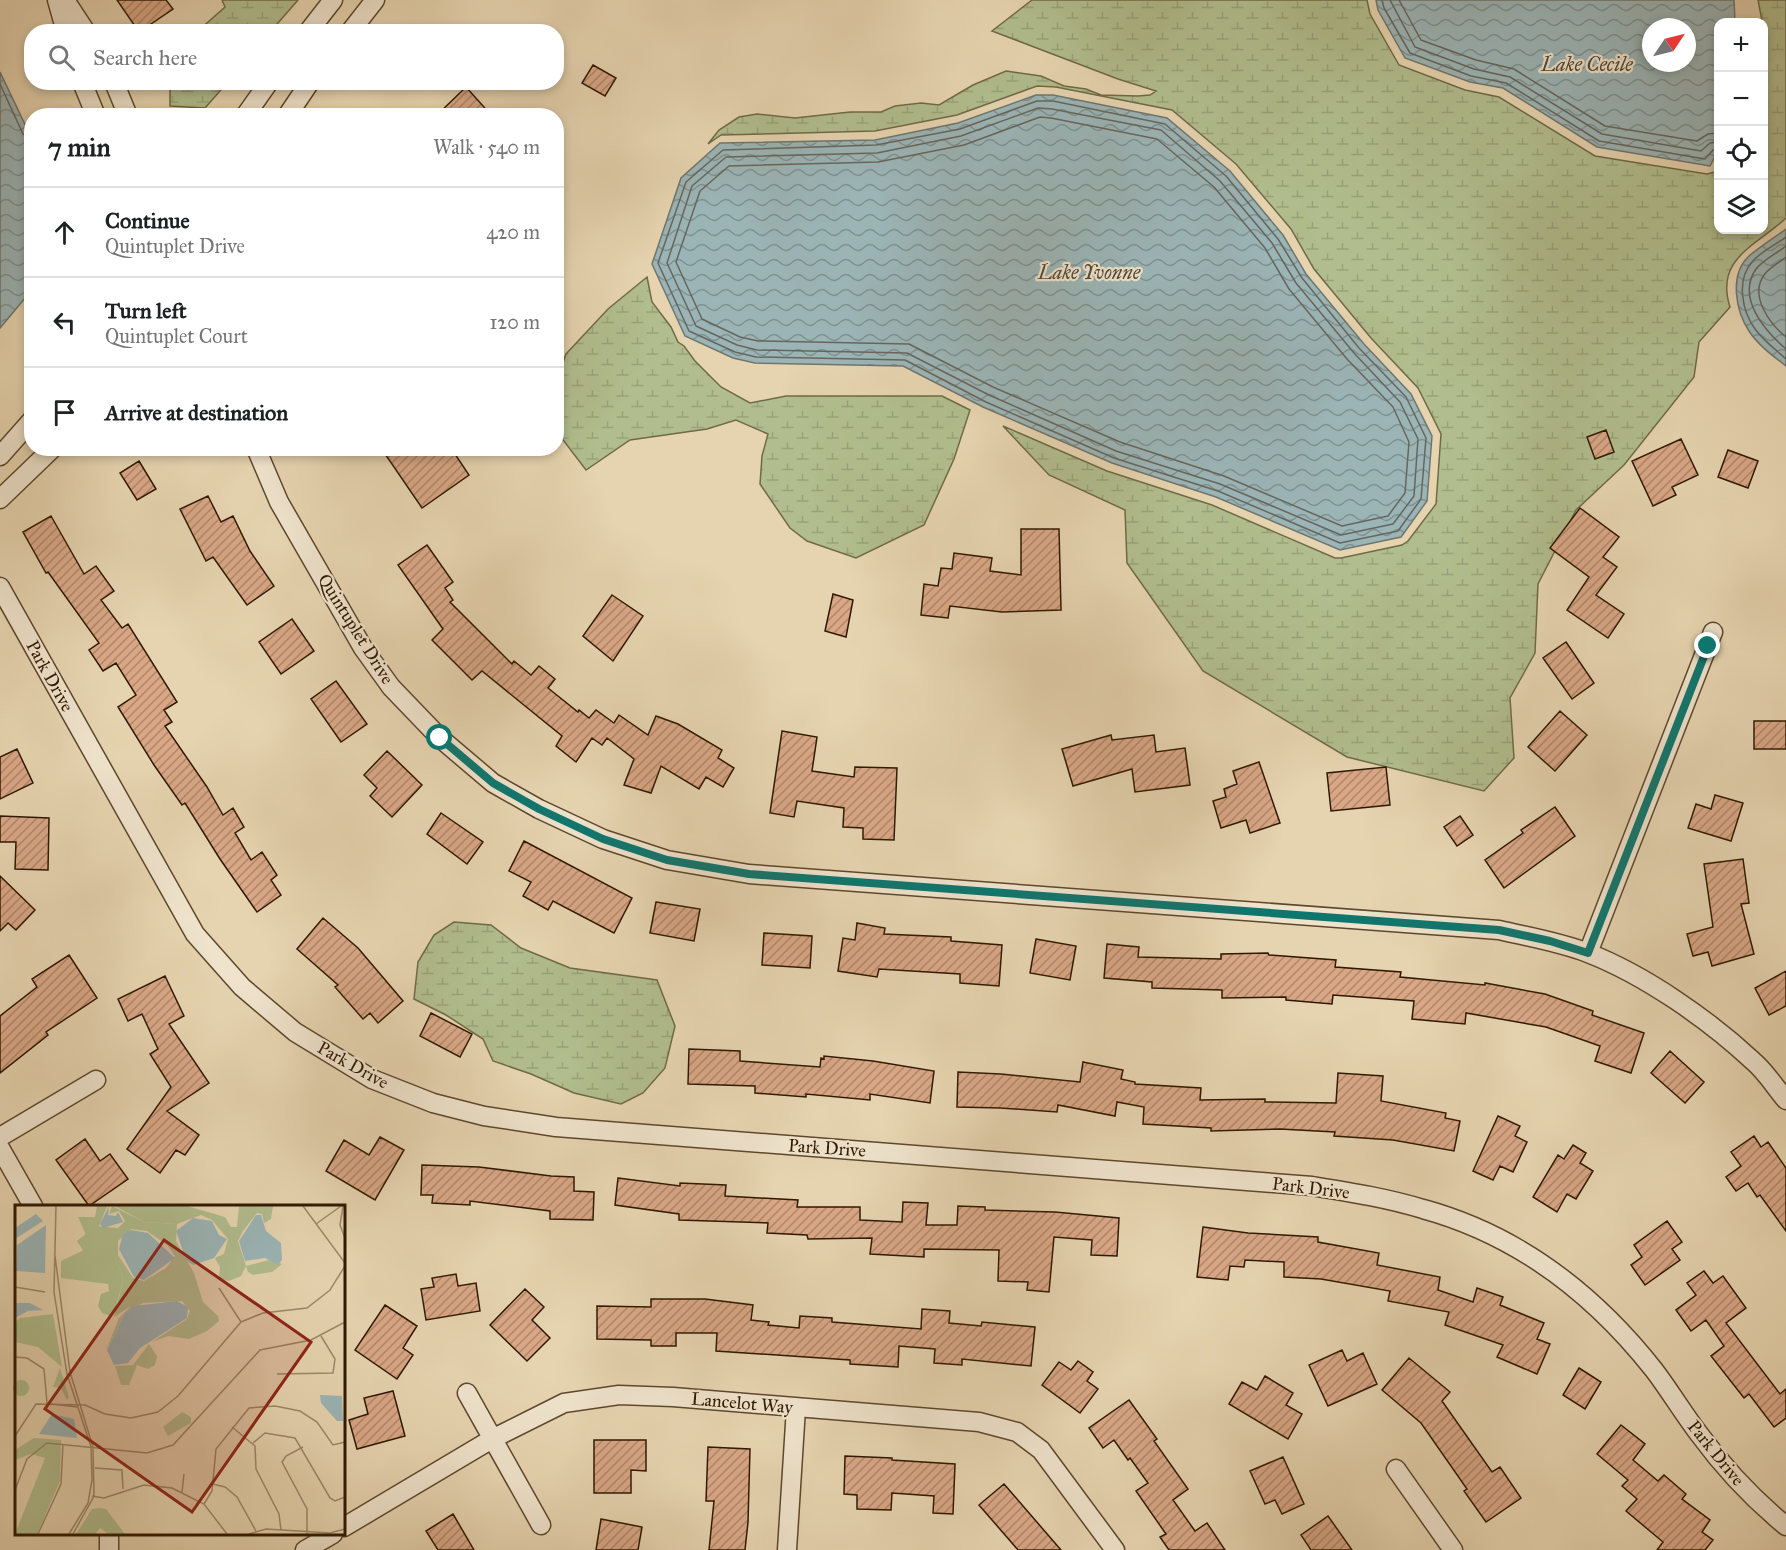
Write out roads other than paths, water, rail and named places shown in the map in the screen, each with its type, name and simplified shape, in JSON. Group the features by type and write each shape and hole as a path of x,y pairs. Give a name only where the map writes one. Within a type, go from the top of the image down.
{"street":[{"path":"57,0 64,24"},
{"path":"65,0 81,24"},
{"path":"314,24 333,0"},
{"path":"356,24 375,0"},
{"path":"85,90 93,108"},
{"path":"117,90 125,108"},
{"path":"251,108 263,90"},
{"path":"292,108 304,90"},
{"path":"0,456 24,429"},
{"path":"0,498 45,456"},
{"name":"Quintuplet Drive","path":"259,456 279,502 363,648 391,687 440,738 493,783 539,809 603,839 667,860 749,874 1499,930 1550,941 1588,953 1650,984 1713,1027 1755,1062 1786,1100"},
{"name":"Park Drive","path":"0,587 195,934 242,987 295,1032 372,1079 433,1103 484,1116 556,1127 1312,1186 1370,1196 1424,1209 1476,1227 1521,1249 1569,1282 1616,1328 1654,1370 1729,1472 1763,1507 1786,1526"},
{"path":"1588,953 1713,632"},
{"path":"0,1137 96,1080"},
{"path":"0,1148 32,1205"},
{"path":"467,1394 541,1525"},
{"name":"Lancelot Way","path":"345,1526 492,1439 564,1403 619,1395 673,1397 979,1422 1017,1432 1041,1450 1115,1550"},
{"path":"787,1550 796,1408"},
{"path":"1396,1468 1453,1550"},
{"path":"305,1550 330,1535"}],"water":[{"name":"Lake Cecile","path":"1376,0 1734,0 1735,18 1714,18 1714,158 1710,166 1597,147 1503,88 1470,82 1405,58 1378,10"},
{"path":"0,72 24,122 24,299 0,328"},
{"name":"Lake Yvonne","path":"1036,95 1053,95 1167,118 1230,171 1283,235 1306,274 1364,344 1411,394 1432,436 1427,501 1401,537 1340,550 1216,497 1112,463 983,407 903,366 755,363 733,358 685,336 652,264 681,178 720,143 875,140 958,123"},
{"path":"1786,229 1786,366 1761,346 1749,331 1744,323 1736,294 1738,274 1748,257"}]}
